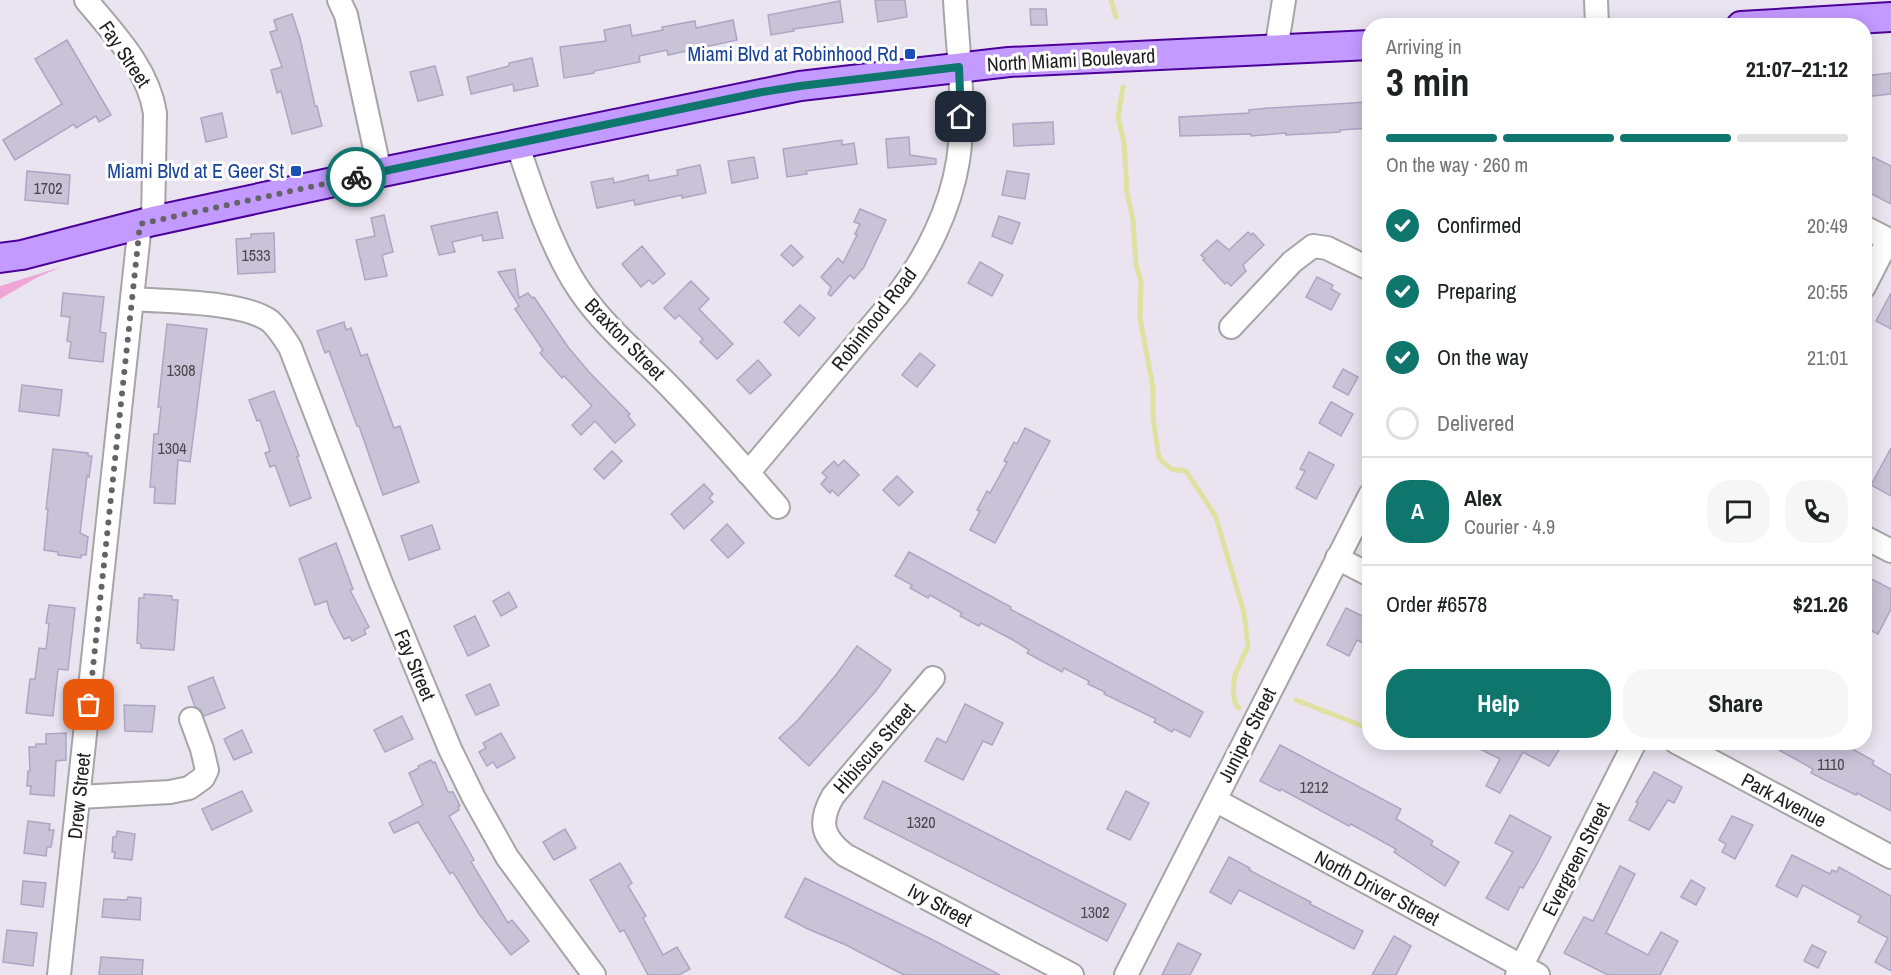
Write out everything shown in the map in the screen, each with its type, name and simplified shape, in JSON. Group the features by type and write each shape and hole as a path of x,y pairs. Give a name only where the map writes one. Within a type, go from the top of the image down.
{"main road":[{"path":"1872,18 1891,17"},
{"name":"North Miami Boulevard","path":"7,254 380,172 771,90 1009,62 1362,45"}],"street":[{"name":"Fay Street","path":"86,0 139,68 152,97 155,113 147,223"},
{"path":"339,0 346,15 380,172"},
{"name":"Robinhood Road","path":"748,473 896,297 929,244 948,200 958,160 961,121 955,0"},
{"path":"1276,50 1284,0"},
{"path":"1596,0 1597,18"},
{"name":"Braxton Street","path":"518,143 542,213 566,268 580,291 609,326 675,391 778,507"},
{"name":"Drew Street","path":"60,975 133,299 147,223"},
{"path":"1872,231 1890,240 1872,273"},
{"path":"1231,327 1292,262 1313,246 1327,248 1362,265"},
{"name":"Fay Street","path":"133,299 236,308 271,322 290,347 390,604 450,749 474,798 513,865 594,975"},
{"name":"Juniper Street","path":"1126,975 1362,510"},
{"path":"1872,541 1891,551"},
{"path":"1337,558 1362,571"},
{"name":"Hibiscus Street","path":"823,822 832,796 933,678"},
{"path":"79,797 170,792 189,788 203,778 207,770 202,749 190,719"},
{"name":"Evergreen Street","path":"1526,972 1631,750"},
{"name":"Park Avenue","path":"1691,750 1891,857"},
{"name":"North Driver Street","path":"1215,800 1526,972"},
{"name":"Ivy Street","path":"823,822 825,835 833,846 845,855 1072,975"}],"shaded area":[{"path":"61,267 36,278 0,299 0,286"}],"building":[{"path":"875,0 905,0 907,17 878,22"},
{"path":"840,1 843,22 793,29 794,31 771,35 768,15"},
{"path":"1030,9 1046,9 1047,25 1031,25"},
{"path":"292,14 322,126 292,134 281,91 277,93 271,70 282,67 270,32 277,30 274,20"},
{"path":"733,20 737,40 668,55 667,50 639,56 640,62 564,78 560,47 606,41 604,30 630,25 632,36 663,30 662,27 695,21 696,28"},
{"path":"67,40 111,115 99,122 96,116 76,128 74,124 15,160 3,140 62,104 35,59"},
{"path":"532,58 538,86 514,91 513,84 471,94 467,77"},
{"path":"435,66 443,95 418,101 410,72"},
{"path":"1891,73 1891,94 1872,96 1872,75"},
{"path":"1362,102 1362,129 1286,135 1286,133 1251,136 1251,134 1180,136 1179,117 1249,113 1249,110"},
{"path":"222,113 227,137 206,142 201,118"},
{"path":"1053,122 1054,144 1014,146 1013,124"},
{"path":"909,137 910,155 936,159 936,164 888,168 886,139"},
{"path":"842,140 842,145 854,143 857,164 806,171 807,174 787,177 783,149"},
{"path":"754,157 758,178 732,183 728,161"},
{"path":"1873,157 1891,166 1891,204 1872,194"},
{"path":"700,165 706,193 682,198 682,195 635,205 634,200 597,208 591,182 613,178 614,183 648,175 649,181 678,175 677,170"},
{"path":"27,171 70,175 68,204 25,200"},
{"path":"1007,171 1029,174 1025,199 1002,195"},
{"path":"860,209 886,220 864,267 854,279 850,275 831,296 828,294 831,287 821,277 838,258 843,263 857,235 855,234 860,224 854,222"},
{"path":"497,212 503,238 483,241 482,235 452,242 455,252 439,255 431,226"},
{"path":"384,215 393,252 382,255 387,276 365,280 356,240 375,236 371,218"},
{"path":"999,216 1020,223 1012,244 992,236"},
{"path":"1248,232 1251,235 1253,233 1264,245 1243,265 1246,271 1231,286 1227,282 1225,284 1201,255 1217,240 1229,250"},
{"path":"274,233 275,272 238,274 236,239 251,238 251,234"},
{"path":"791,245 803,257 793,266 781,255"},
{"path":"642,246 665,274 653,284 649,280 641,287 622,264"},
{"path":"980,262 1003,275 992,296 968,283"},
{"path":"515,269 519,298 528,293 532,298 534,297 568,347 630,414 628,416 635,425 615,443 595,421 581,435 572,425 592,406 564,376 562,378 540,353 543,350 515,309 519,306 498,272"},
{"path":"1317,277 1333,285 1331,289 1340,294 1331,310 1306,297"},
{"path":"691,281 709,299 699,309 733,344 717,359 700,342 703,339 679,315 675,319 664,308"},
{"path":"63,293 104,297 100,332 106,333 103,362 69,358 71,342 67,341 70,317 61,316"},
{"path":"1891,293 1891,329 1876,321"},
{"path":"800,305 815,318 799,336 784,322"},
{"path":"344,322 346,330 351,328 361,356 367,354 394,428 400,426 419,482 383,495 329,351 325,353 317,331"},
{"path":"167,324 207,329 190,462 178,460 175,504 154,503 155,487 150,487 154,434 158,434 161,407 158,407"},
{"path":"920,353 935,365 917,387 902,375"},
{"path":"758,360 771,375 750,394 737,380"},
{"path":"1343,369 1358,377 1348,395 1333,387"},
{"path":"22,385 62,390 59,416 19,411"},
{"path":"274,391 299,456 297,457 311,498 290,506 275,465 270,467 265,453 270,451 260,420 257,421 249,400"},
{"path":"1331,402 1353,414 1341,436 1319,423"},
{"path":"1025,428 1050,441 995,543 970,530 987,491 990,493 1007,462 1004,461 1014,442 1017,444"},
{"path":"1891,448 1891,496 1872,486"},
{"path":"53,449 88,453 88,456 92,456 89,477 87,476 80,533 88,537 86,555 81,555 81,558 58,555 58,552 44,550"},
{"path":"612,451 622,461 604,479 594,469"},
{"path":"1309,452 1334,465 1316,499 1296,488 1305,471 1300,469"},
{"path":"844,460 859,475 838,496 832,490 830,493 821,484 827,477 822,473 834,461 838,466"},
{"path":"897,476 913,492 899,506 883,490"},
{"path":"704,484 713,494 709,498 713,502 684,529 671,514"},
{"path":"727,524 744,543 728,558 711,540"},
{"path":"432,525 440,549 409,560 401,536"},
{"path":"336,543 353,589 350,590 369,627 364,630 366,634 352,641 350,637 344,639 330,613 327,601 315,605 299,559"},
{"path":"909,552 1203,712 1190,737 1174,729 1172,732 1154,722 1156,719 1104,694 1105,692 1088,684 1089,681 1064,668 1062,672 1027,653 1029,650 1013,640 981,623 979,626 960,616 962,613 930,595 928,598 910,588 912,585 895,576"},
{"path":"1872,579 1891,589 1891,609 1878,634 1872,631"},
{"path":"509,592 517,607 501,616 493,601"},
{"path":"144,594 172,596 172,600 178,600 174,650 141,648 141,644 137,643 139,598 144,598"},
{"path":"49,605 75,608 68,670 58,669 53,716 26,713 30,679 35,679 39,648 46,649"},
{"path":"1346,608 1362,616 1362,642 1357,640 1349,656 1327,645"},
{"path":"475,616 489,646 468,656 454,626"},
{"path":"857,646 891,670 875,692 809,766 779,738 798,720"},
{"path":"213,677 225,708 204,716 200,709 195,707 188,687"},
{"path":"490,684 499,705 476,715 466,695"},
{"path":"965,704 1003,723 992,745 983,741 963,780 925,761 937,738 946,743"},
{"path":"124,705 155,706 152,732 125,731"},
{"path":"402,716 413,739 385,752 374,730"},
{"path":"242,730 252,752 234,760 224,739"},
{"path":"66,733 66,760 56,761 54,796 30,794 31,786 27,786 28,771 30,771 29,747 46,744 46,734"},
{"path":"501,733 515,758 497,768 493,762 487,766 479,752 486,748 483,743"},
{"path":"1280,745 1401,809 1396,819 1433,841 1431,845 1459,862 1445,886 1394,852 1396,849 1281,789 1280,791 1260,781"},
{"path":"1482,750 1559,750 1549,766 1523,752 1500,793 1486,786 1500,759"},
{"path":"1779,750 1854,750 1874,761 1872,764 1891,775 1891,811 1811,773 1813,769"},
{"path":"431,760 435,762 448,792 453,792 460,806 459,810 449,816 474,860 471,862 508,923 512,920 529,941 511,955 479,914 453,872 450,874 418,822 394,833 389,823 423,805 409,773"},
{"path":"1654,772 1682,787 1674,803 1668,800 1649,830 1629,820 1638,803 1636,802"},
{"path":"883,781 1126,904 1107,941 864,818"},
{"path":"242,791 252,811 212,830 202,809"},
{"path":"1126,791 1149,803 1130,840 1107,829"},
{"path":"1510,815 1551,837 1508,910 1486,898 1513,852 1495,843"},
{"path":"1732,816 1753,825 1735,859 1722,852 1726,844 1719,840"},
{"path":"28,821 50,824 49,830 54,830 51,847 47,847 46,856 24,853"},
{"path":"565,829 576,848 554,860 543,842"},
{"path":"117,831 135,834 132,860 114,858 113,837 116,837"},
{"path":"1792,855 1830,874 1832,870 1837,872 1839,867 1891,896 1891,971 1875,962 1888,938 1858,922 1861,916 1803,885 1797,897 1776,886"},
{"path":"1229,857 1311,902 1310,904 1363,931 1354,949 1239,890 1231,904 1210,892"},
{"path":"620,863 632,883 628,886 646,916 643,918 663,955 677,947 690,969 679,975 648,975 624,930 620,932 590,880"},
{"path":"1620,866 1635,874 1606,933 1648,955 1661,932 1678,941 1660,975 1608,975 1564,953 1584,917 1593,921"},
{"path":"805,878 1000,975 904,975 846,945 808,929 785,917"},
{"path":"1691,880 1705,888 1696,905 1681,897"},
{"path":"23,881 46,883 43,907 21,904"},
{"path":"128,897 141,898 140,920 102,917 104,899 127,900"},
{"path":"7,930 37,933 33,966 3,962"},
{"path":"1394,936 1411,946 1396,975 1372,975"},
{"path":"1178,943 1201,954 1190,975 1162,975"},
{"path":"1812,945 1826,952 1818,968 1804,961"},
{"path":"101,957 143,960 142,975 99,975"}],"waterway":[{"path":"1111,0 1116,17"},
{"path":"1123,87 1118,117 1124,142 1127,192 1133,220 1136,265 1141,281 1140,318 1153,388 1153,419 1159,458 1171,469 1186,471 1216,517 1244,613 1248,646 1235,675 1233,691 1235,703 1239,708"},
{"path":"1296,700 1362,726"}],"way so far":[{"path":"89,705 140,224 356,177"}],"place":[{"name":"Miami Blvd at Robinhood Rd","path":"910,54"},
{"name":"Miami Blvd at E Geer St","path":"296,171"}],"route":[{"path":"356,177 762,92 959,67 961,117"}]}
